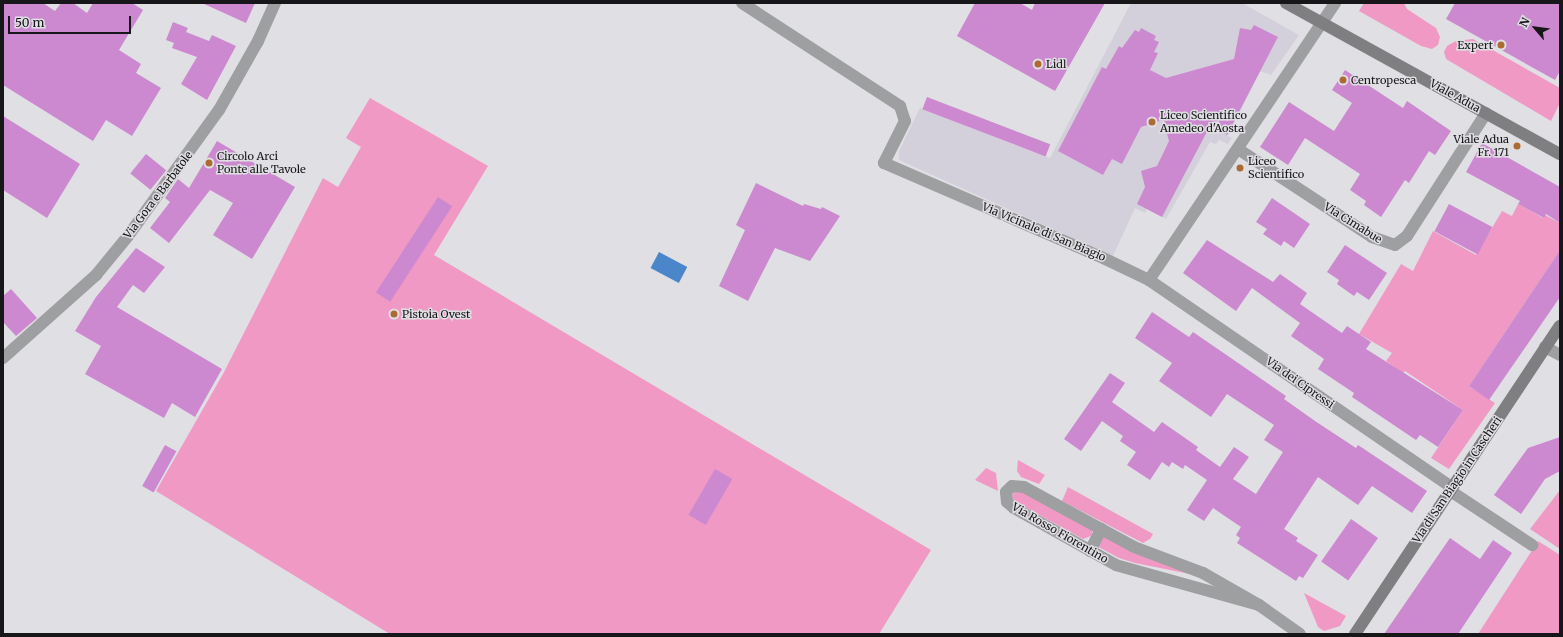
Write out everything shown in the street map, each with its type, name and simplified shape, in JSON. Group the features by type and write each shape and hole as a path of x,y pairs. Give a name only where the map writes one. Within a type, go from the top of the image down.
{"street":[{"name":"Via Gora e Barbatole","path":"3,358 96,275 128,236 219,110 258,41 275,3"},
{"name":"Via Vicinale di San Biagio","path":"742,3 900,106 905,121 884,163 1097,255 1149,280"},
{"name":"Viale Adua","path":"1286,3 1560,154"},
{"path":"1149,280 1335,3"},
{"name":"Via Cimabue","path":"1238,149 1372,237 1395,245 1407,236 1486,113"},
{"name":"Via dei Cipressi","path":"1149,280 1532,546"},
{"name":"Via di San Biagio in Cascheri","path":"1355,634 1450,489 1560,326"},
{"path":"1545,347 1560,355"},
{"name":"Via Rosso Fiorentino","path":"1258,605 1193,584 1123,568 1010,506 1006,500 1007,490 1014,485 1024,487 1141,550 1203,573 1258,605 1294,632"},
{"path":"1090,551 1101,529"}],"shaded area":[{"name":"Liceo Scientifico Amedeo d'Aosta","path":"1131,3 1242,3 1299,35 1271,75 1260,71 1228,136 1232,138 1228,144 1219,140 1216,144 1210,142 1166,219 1147,209 1145,213 1135,208 1113,256 899,160 899,151 920,108 1050,158"},
{"path":"1364,3 1404,3 1407,9 1436,28 1440,37 1438,45 1432,49 1421,46 1359,11"},
{"path":"1473,39 1560,88 1560,103 1551,121 1446,59 1444,52 1447,46 1456,41"},
{"name":"Pistoia Ovest","path":"370,98 488,166 434,255 931,550 879,634 390,634 156,491 223,374 323,178 338,187 361,147 346,138"},
{"path":"1518,204 1543,218 1545,215 1560,223 1560,250 1469,386 1495,403 1449,469 1431,458 1463,410 1405,371 1403,373 1386,361 1392,353 1359,334 1401,264 1413,271 1433,231 1476,255 1502,211 1512,216"},
{"path":"1018,460 1045,475 1039,484 1021,477 1017,471"},
{"path":"986,468 996,473 998,491 975,480"},
{"path":"1068,487 1153,534 1150,539 1143,543 1062,501"},
{"path":"1017,488 1093,529 1091,536 1083,539 1014,501 1012,496"},
{"path":"1560,490 1560,549 1530,529"},
{"path":"1101,533 1190,574 1135,563 1119,558 1095,545"},
{"path":"1538,541 1560,555 1560,634 1478,634"},
{"path":"1304,593 1346,616 1340,626 1324,631 1318,627"}],"water":[{"path":"659,252 687,267 679,283 651,268"}],"building":[{"path":"3,3 43,3 55,11 61,3 73,3 87,13 93,3 132,3 143,10 119,50 141,64 136,73 161,88 132,136 106,120 93,141 3,85"},
{"path":"202,3 255,3 246,23"},
{"name":"Lidl","path":"975,3 1020,3 1032,10 1035,3 1105,3 1055,91 957,36"},
{"path":"1455,3 1560,3 1560,71 1555,80 1446,19"},
{"path":"173,22 188,28 186,32 209,41 212,35 236,46 207,100 181,84 197,57 172,48 174,43 166,40"},
{"path":"1254,25 1278,37 1227,135 1210,126 1162,217 1137,204 1145,187 1141,171 1157,166 1169,141 1163,120 1141,127 1122,164 1112,159 1103,175 1058,151 1102,67 1106,69 1119,46 1122,48 1135,30 1139,32 1141,28 1156,36 1154,40 1159,42 1154,52 1158,53 1150,70 1166,78 1234,59 1240,28 1251,30"},
{"path":"1345,70 1403,108 1407,101 1451,131 1435,155 1429,151 1409,183 1405,180 1381,217 1364,205 1366,201 1350,190 1360,174 1305,138 1288,165 1260,147 1289,102 1334,131 1352,103 1332,90"},
{"path":"927,97 1050,144 1046,156 922,109"},
{"path":"3,116 80,164 47,218 3,190"},
{"path":"217,141 295,187 252,259 213,235 233,203 210,190 169,243 150,228 170,202 165,198 178,179 189,188"},
{"path":"1482,143 1560,187 1560,223 1546,214 1544,218 1518,204 1520,201 1466,172"},
{"path":"146,154 166,170 150,190 130,173"},
{"path":"756,183 803,206 804,204 821,209 822,207 840,216 810,261 775,248 748,301 719,286 745,230 736,225"},
{"path":"438,197 452,206 390,302 376,293"},
{"path":"1272,198 1310,224 1294,248 1284,241 1281,246 1263,234 1267,229 1256,222"},
{"path":"1449,204 1492,227 1478,254 1434,231"},
{"path":"1207,240 1273,282 1280,274 1307,293 1300,304 1342,333 1347,326 1371,342 1366,349 1463,410 1438,447 1420,435 1416,440 1352,397 1354,393 1318,369 1324,359 1291,336 1300,323 1252,288 1236,311 1183,273"},
{"path":"1345,245 1387,273 1369,300 1357,292 1354,296 1337,284 1339,280 1327,272"},
{"path":"136,248 165,267 144,293 133,285 117,307 222,369 195,417 172,403 164,418 85,374 101,346 75,331 96,297"},
{"path":"1560,250 1560,297 1489,400 1469,386"},
{"path":"11,289 37,318 16,336 3,322 3,296"},
{"path":"1152,312 1189,337 1193,332 1286,396 1284,399 1315,421 1356,448 1358,445 1427,491 1412,513 1372,486 1358,505 1318,477 1284,529 1298,538 1296,541 1318,555 1303,578 1299,576 1296,581 1237,543 1240,538 1236,535 1241,527 1213,508 1204,521 1187,510 1207,480 1185,465 1183,469 1172,462 1169,467 1162,462 1150,480 1127,465 1136,452 1120,441 1123,436 1102,421 1081,451 1064,439 1110,373 1125,383 1112,402 1154,432 1162,422 1198,447 1196,450 1220,467 1234,447 1249,457 1233,479 1256,494 1283,452 1264,440 1274,425 1227,394 1211,417 1159,381 1172,363 1135,338"},
{"path":"1560,437 1560,471 1545,479 1521,514 1494,495 1528,448"},
{"path":"165,445 176,451 154,492 142,486"},
{"path":"715,469 732,479 706,525 688,515"},
{"path":"1351,519 1378,538 1348,581 1321,562"},
{"path":"1450,538 1480,559 1493,540 1512,553 1458,634 1384,634"}],"place":[{"name":"Expert","path":"1501,45"},
{"name":"Lidl","path":"1038,64"},
{"name":"Centropesca","path":"1343,80"},
{"name":"Liceo Scientifico Amedeo d'Aosta","path":"1152,122"},
{"name":"Viale Adua Fr. 171","path":"1517,146"},
{"name":"Circolo Arci Ponte alle Tavole","path":"209,163"},
{"name":"Liceo Scientifico","path":"1240,168"},
{"name":"Pistoia Ovest","path":"394,314"}]}
